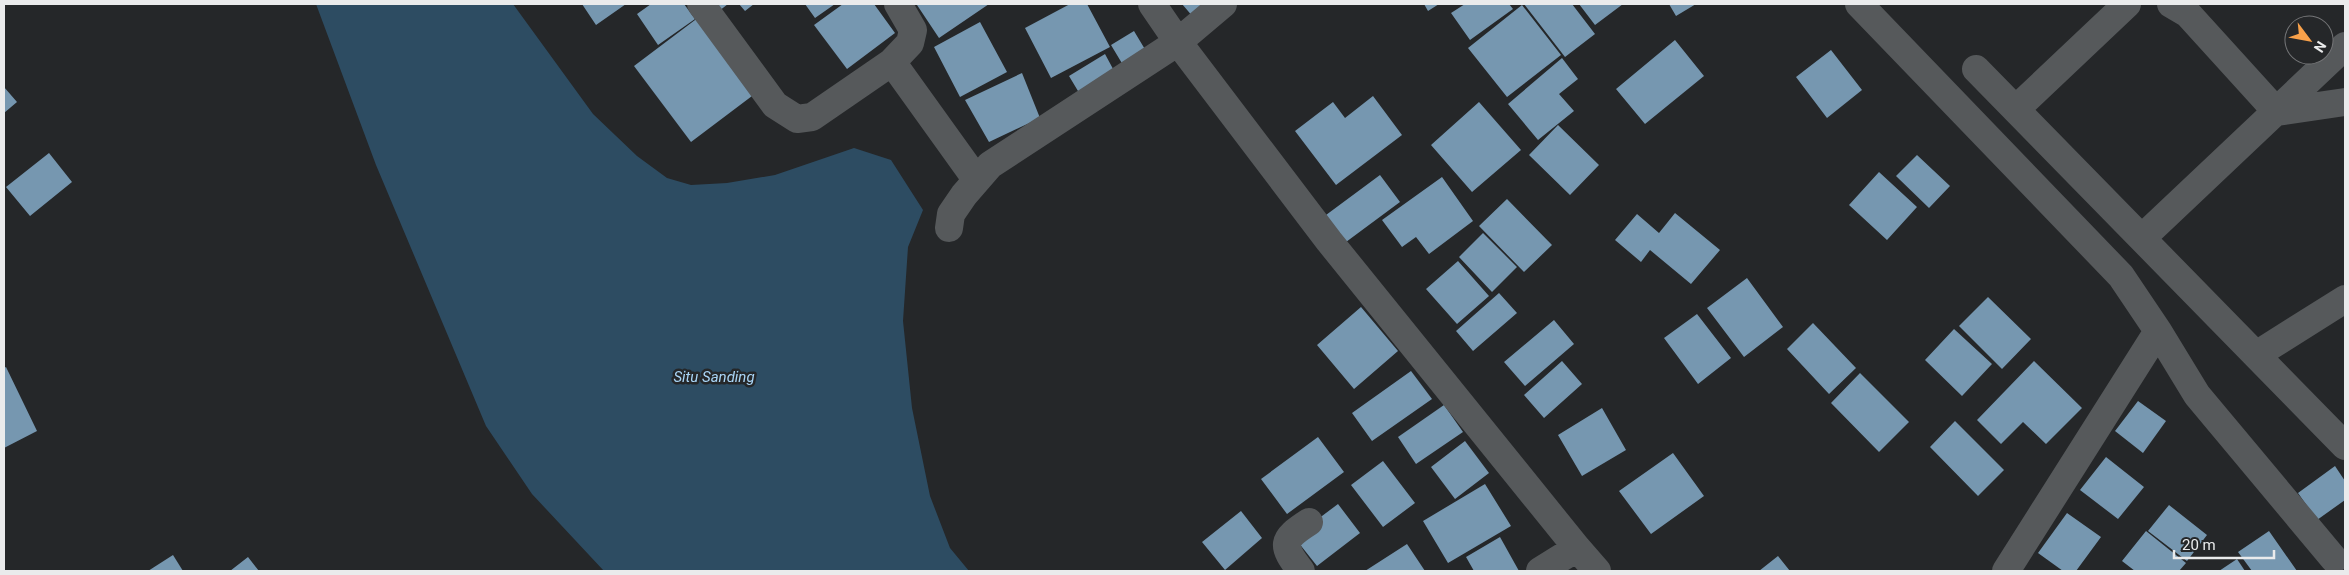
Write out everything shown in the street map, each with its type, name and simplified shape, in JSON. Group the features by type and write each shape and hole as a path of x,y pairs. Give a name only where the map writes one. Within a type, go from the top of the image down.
{"street":[{"path":"701,4 775,104 797,120 812,118 892,62 910,44 914,30 898,4"},
{"path":"1152,4 1178,42 1329,241 1597,571"},
{"path":"949,228 952,214 976,178 990,165 1178,42 1223,4"},
{"path":"1859,4 2121,276 2158,331 2197,395 2334,559"},
{"path":"2016,109 2127,4"},
{"path":"2171,4 2188,14 2277,112"},
{"path":"2142,238 2345,46"},
{"path":"892,62 976,178"},
{"path":"1976,69 2345,446"},
{"path":"2277,112 2345,102"},
{"path":"2256,355 2345,299"},
{"path":"2006,571 2158,331"},
{"path":"1300,571 1288,552 1286,540 1293,532 1309,522"},
{"path":"1540,571 1577,548"}],"water":[{"name":"Situ Sanding","path":"316,4 513,4 593,114 637,156 667,178 691,185 727,183 775,175 854,148 891,160 923,210 908,247 903,321 912,408 930,496 950,548 969,571 604,571 532,494 486,426 376,165"}],"building":[{"path":"582,4 626,4 596,25"},
{"path":"651,4 684,4 695,19 658,45 637,14"},
{"path":"713,4 728,4 719,11"},
{"path":"739,4 754,4 745,11"},
{"path":"805,4 835,4 815,18"},
{"path":"843,4 874,4 895,33 847,69 814,25"},
{"path":"989,4 939,38 917,5"},
{"path":"1070,4 1087,4 1110,47 1051,78 1025,28"},
{"path":"1182,4 1212,4 1194,18"},
{"path":"1424,4 1439,4 1428,11"},
{"path":"1465,4 1509,4 1513,9 1470,40 1451,13"},
{"path":"1524,4 1572,4 1595,34 1565,57"},
{"path":"1579,4 1623,4 1595,25"},
{"path":"1669,4 1696,4 1676,16"},
{"path":"1522,5 1561,55 1507,97 1468,48"},
{"path":"699,17 756,93 691,142 634,66"},
{"path":"980,22 1007,72 960,97 934,47"},
{"path":"1134,31 1146,51 1123,65 1111,45"},
{"path":"1675,40 1704,76 1645,124 1616,89"},
{"path":"1831,50 1862,90 1827,118 1796,77"},
{"path":"1105,54 1119,80 1084,101 1069,76"},
{"path":"1562,58 1578,79 1559,94 1574,111 1538,140 1508,104"},
{"path":"1022,73 1040,118 989,142 965,100"},
{"path":"4,87 17,102 4,113"},
{"path":"1373,96 1402,135 1336,185 1295,131 1333,102 1345,118"},
{"path":"1479,102 1521,150 1472,192 1431,145"},
{"path":"1558,125 1599,165 1570,195 1529,155"},
{"path":"49,153 72,182 30,216 6,187"},
{"path":"1917,155 1950,186 1929,208 1896,176"},
{"path":"1879,172 1917,207 1887,240 1849,205"},
{"path":"1380,175 1400,202 1346,242 1326,215"},
{"path":"1442,177 1473,221 1429,254 1416,237 1402,247 1382,220"},
{"path":"1507,199 1552,245 1524,272 1479,226"},
{"path":"1675,213 1720,250 1691,284 1650,250 1641,262 1615,240 1637,214 1659,233"},
{"path":"1483,233 1517,267 1492,292 1459,257"},
{"path":"1458,261 1489,296 1457,324 1426,289"},
{"path":"1747,278 1783,327 1744,357 1707,308"},
{"path":"1499,293 1517,313 1473,351 1456,331"},
{"path":"1988,297 2031,339 2002,369 1959,326"},
{"path":"1361,307 1398,351 1354,389 1317,345"},
{"path":"1697,314 1731,358 1698,384 1664,338"},
{"path":"1554,320 1574,344 1525,386 1504,362"},
{"path":"1813,323 1856,368 1829,394 1787,349"},
{"path":"1954,329 1992,364 1962,396 1925,360"},
{"path":"1562,361 1582,384 1544,418 1524,395"},
{"path":"2034,361 2082,408 2046,444 2023,422 2001,444 1977,420"},
{"path":"6,367 37,431 4,448 4,368"},
{"path":"1411,371 1432,399 1372,441 1352,413"},
{"path":"1860,373 1909,422 1879,452 1831,403"},
{"path":"2138,401 2166,421 2143,453 2115,431"},
{"path":"1444,405 1463,432 1416,464 1398,437"},
{"path":"1602,408 1626,450 1582,476 1558,435"},
{"path":"1955,421 2004,470 1978,496 1930,447"},
{"path":"1318,437 1344,472 1287,514 1261,479"},
{"path":"1465,441 1489,473 1455,499 1431,467"},
{"path":"1673,453 1704,496 1651,534 1619,491"},
{"path":"2106,457 2144,487 2118,519 2080,490"},
{"path":"1383,461 1415,503 1383,527 1351,485"},
{"path":"2335,466 2345,481 2345,500 2317,520 2298,493"},
{"path":"1485,484 1511,526 1448,563 1423,521"},
{"path":"1338,504 1360,533 1317,566 1294,537"},
{"path":"2169,505 2207,535 2187,561 2148,531"},
{"path":"1241,511 1262,538 1225,570 1202,542"},
{"path":"2067,513 2101,537 2076,571 2063,571 2038,553"},
{"path":"2146,531 2186,563 2179,571 2135,571 2122,561"},
{"path":"2269,531 2297,571 2252,571 2238,552"},
{"path":"1500,537 1519,571 1474,571 1466,557"},
{"path":"1407,544 1425,571 1365,571"},
{"path":"173,555 183,571 148,571"},
{"path":"1778,556 1790,571 1759,571"},
{"path":"248,557 259,571 230,571"},
{"path":"2237,559 2245,571 2219,571"}]}
